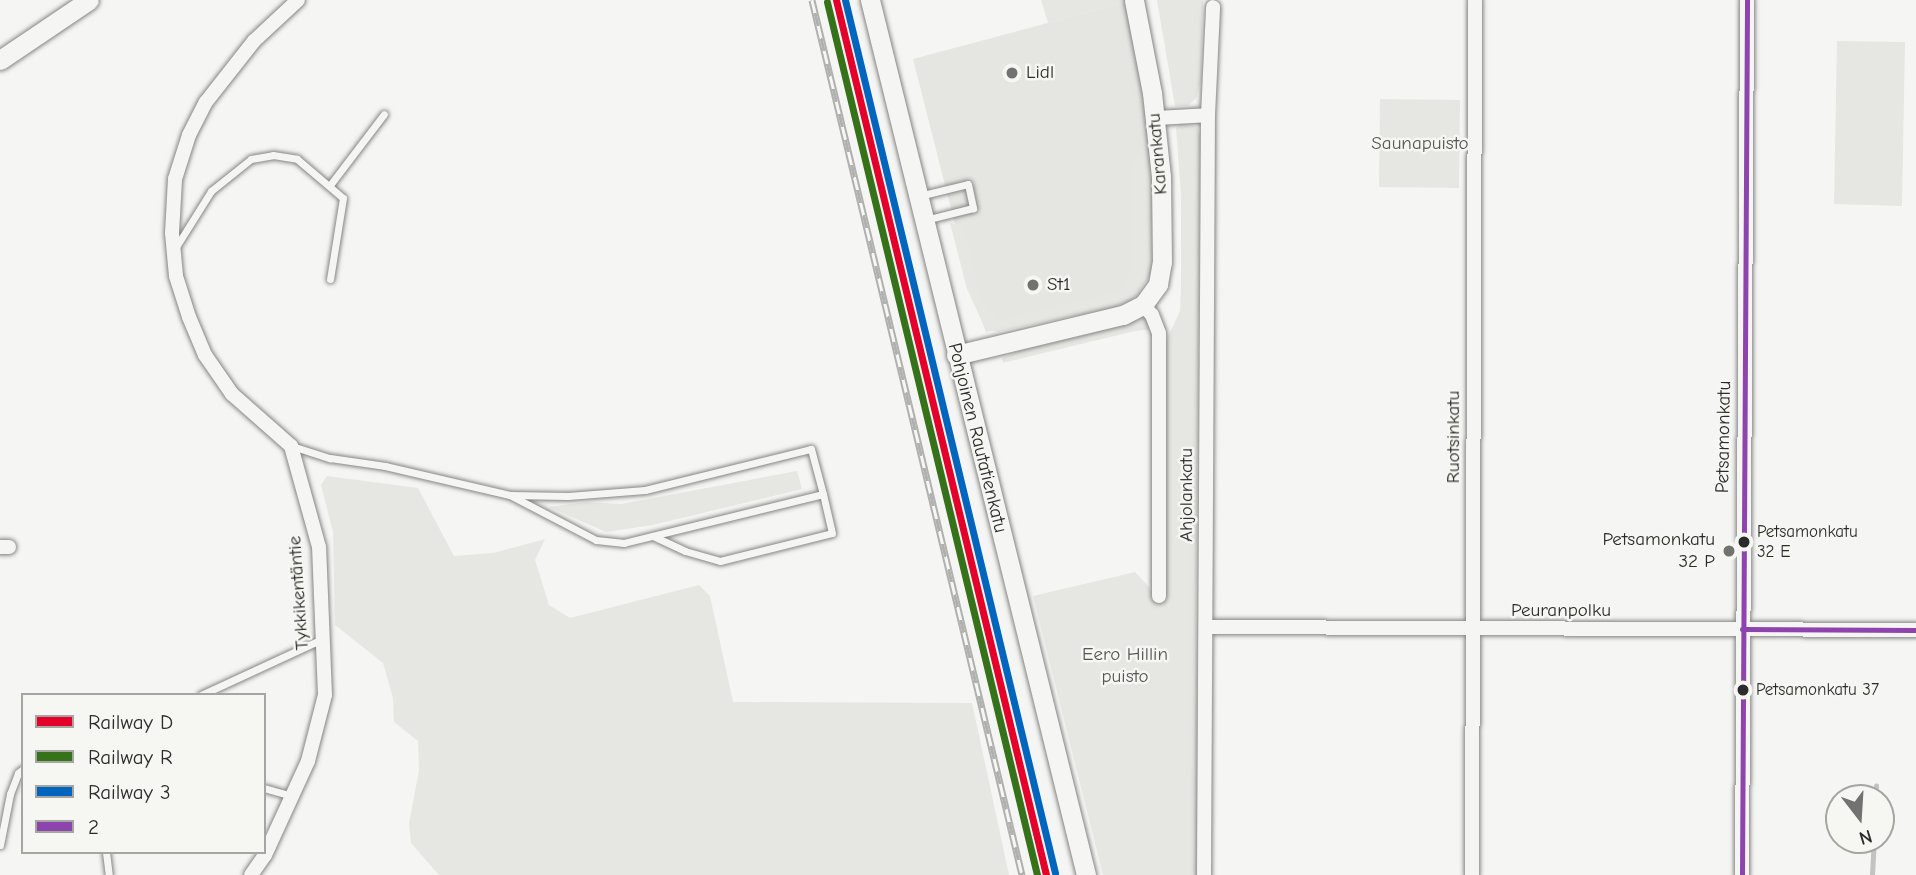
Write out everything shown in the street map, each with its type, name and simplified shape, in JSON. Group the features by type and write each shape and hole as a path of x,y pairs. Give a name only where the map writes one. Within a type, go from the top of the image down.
{"street":[{"path":"0,60 89,0"},
{"path":"291,446 232,394 205,355 188,317 176,276 173,250 175,180 189,135 206,102 254,41 298,0"},
{"name":"Pohjoinen Rautatienkatu","path":"870,0 1086,875"},
{"name":"Karankatu","path":"1134,0 1155,118 1161,177 1162,262 1158,284 1143,305"},
{"name":"Ruotsinkatu","path":"1472,875 1475,0"},
{"name":"Petsamonkatu","path":"1742,875 1747,0"},
{"name":"Ahjolankatu","path":"1204,875 1208,115 1213,7"},
{"path":"1155,118 1208,115"},
{"path":"956,355 1123,315 1143,305 1152,315 1159,333 1158,596"},
{"name":"Tykkikentäntie","path":"266,853 308,761 326,695 319,547 291,446"},
{"name":"Peuranpolku","path":"1206,627 1916,630"},
{"name":"Tykkikentäntie","path":"251,875 265,854"}],"lane":[{"path":"330,185 384,114"},
{"path":"173,250 211,191 251,159 273,155 297,159 343,198 330,279"},
{"path":"918,196 968,184 973,208 924,220"},
{"path":"291,446 330,458 385,466 510,495 569,496 645,490 811,449 832,533 720,561 685,551 652,536"},
{"path":"510,495 596,540 624,543 823,494"},
{"path":"205,693 322,639"},
{"path":"0,845 10,794 21,771"},
{"path":"266,789 292,796"},
{"path":"106,854 109,875"}],"shaded area":[{"path":"1126,2 1146,107 1153,169 1151,274 1131,302 986,332 975,303 913,59"}],"green space":[{"path":"1041,0 1125,0 1126,2 1048,23"},
{"path":"1157,0 1203,0 1201,81 1197,97 1188,106 1175,106"},
{"path":"1837,41 1905,42 1902,206 1834,204"},
{"name":"Saunapuisto","path":"1380,99 1460,100 1459,188 1379,187"},
{"name":"Eero Hillin puisto","path":"1181,123 1197,127 1200,136 1196,612 1200,875 1103,875 1033,596 1135,572 1157,601 1165,343 1180,311 1181,196 1176,128"},
{"path":"1145,155 1150,159 1152,269 1137,295 1115,307 997,332 985,328 967,289 950,223 963,225 983,302 998,320 1117,292 1126,282 1131,263 1131,166 1138,157"},
{"path":"1141,317 1149,320 1156,329 1135,331 1003,363 1002,358 1026,348"},
{"path":"797,471 802,489 653,525 606,532 549,507 587,502 621,504"},
{"path":"327,476 418,488 454,556 493,553 545,539 535,560 549,605 570,618 699,585 710,596 733,702 972,703 1009,875 439,875 411,843 409,824 419,770 418,741 394,722 393,698 383,663 335,625 333,532 321,485"}],"waterway":[{"path":"1872,875 1873,854"}],"railway":[{"path":"812,0 1022,875"}],"rail line":[{"name":"D","path":"836,0 1046,875"},
{"name":"3","path":"845,0 1055,873"},
{"name":"R","path":"827,2 1037,875"}],"transit line":[{"name":"2","path":"1742,875 1747,0"},
{"name":"2","path":"1742,629 1916,630"}],"place":[{"name":"Lidl","path":"1012,73"},
{"name":"St1","path":"1033,285"},
{"name":"Petsamonkatu 32 E","path":"1744,542"},
{"name":"Petsamonkatu 32 P","path":"1729,551"},
{"name":"Petsamonkatu 37","path":"1743,690"}]}
